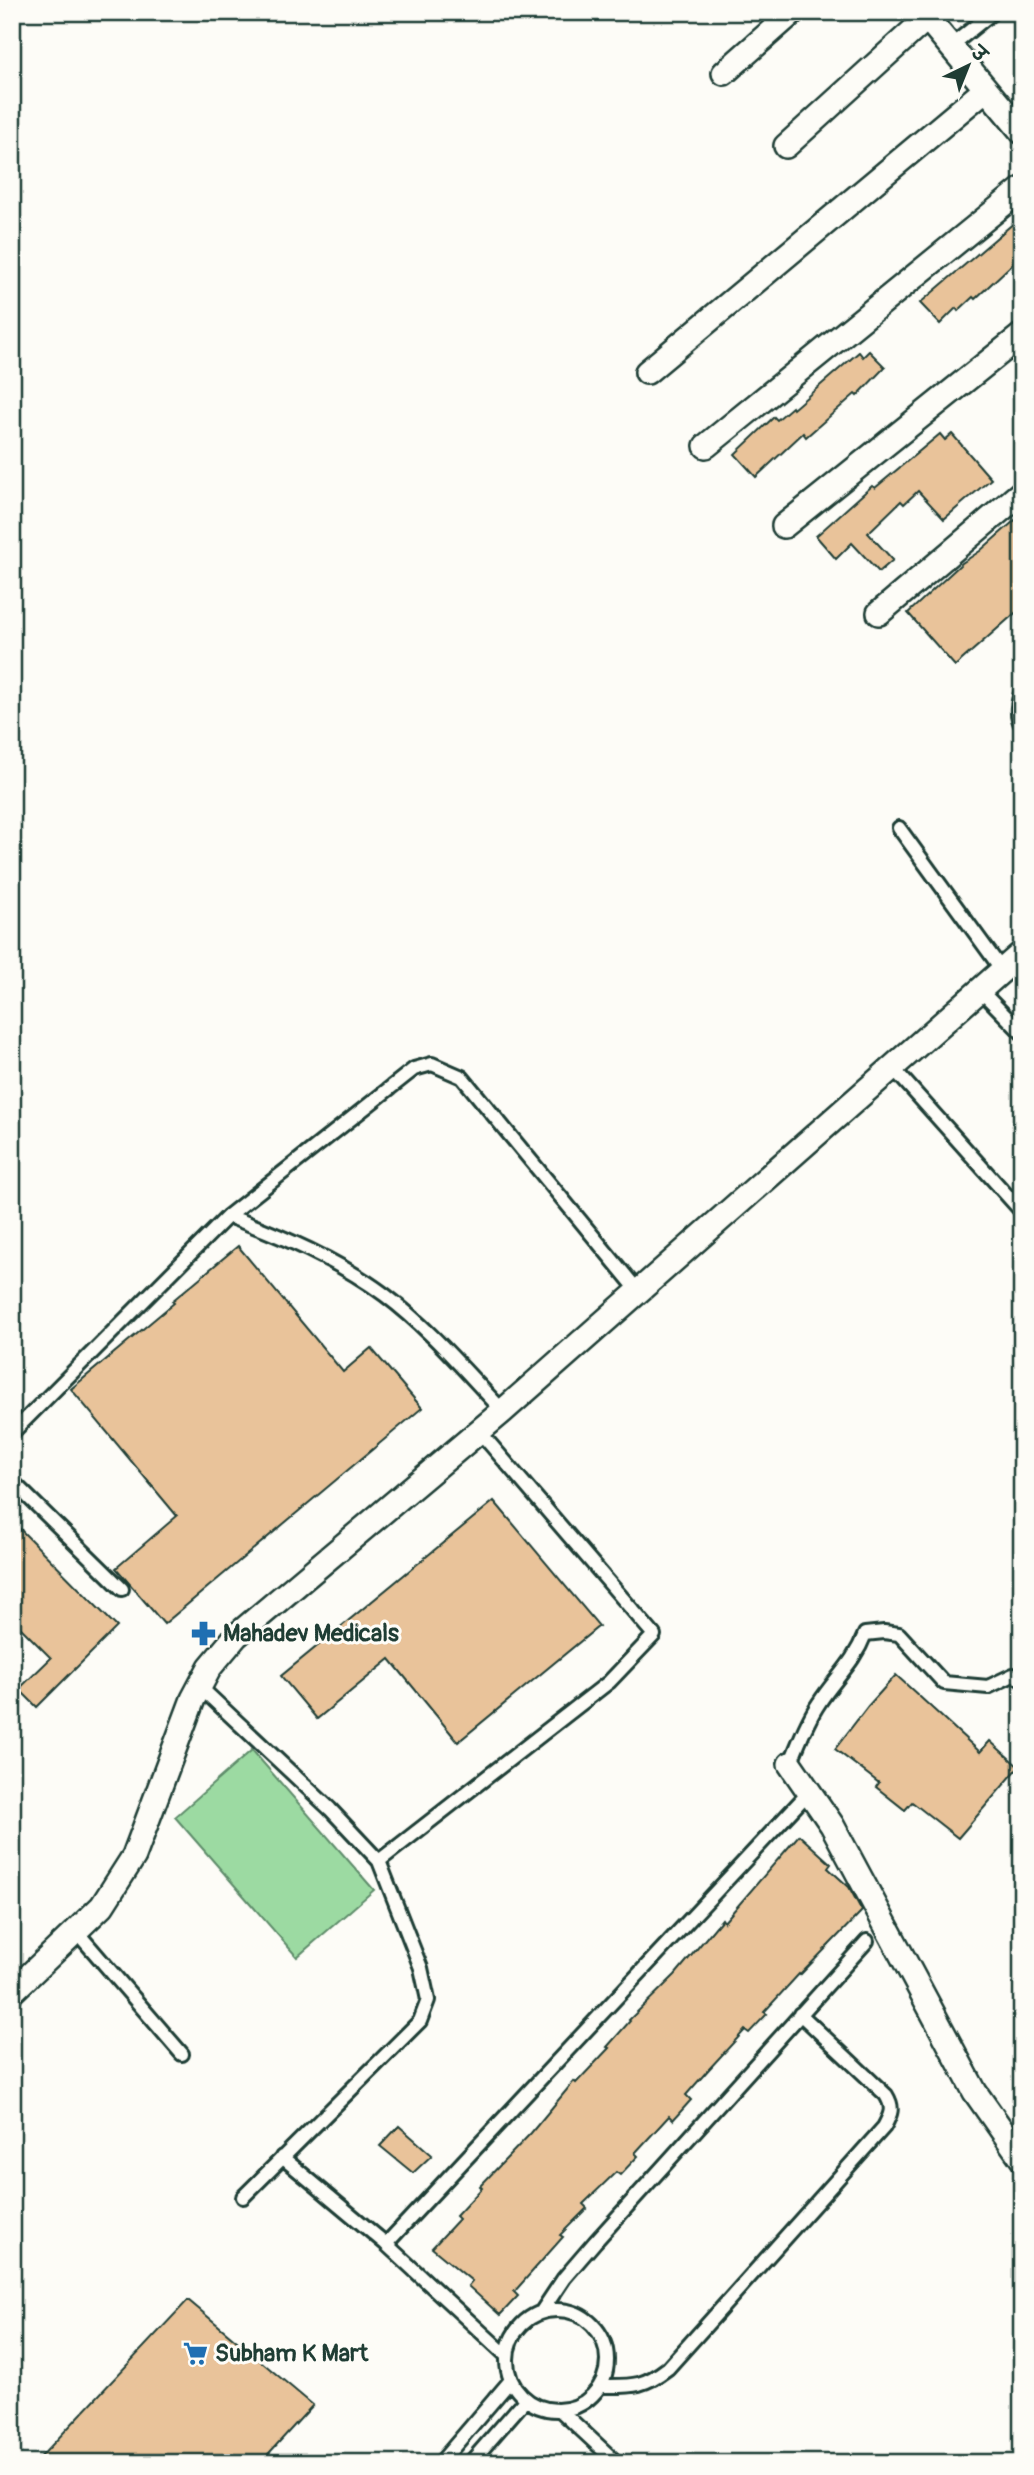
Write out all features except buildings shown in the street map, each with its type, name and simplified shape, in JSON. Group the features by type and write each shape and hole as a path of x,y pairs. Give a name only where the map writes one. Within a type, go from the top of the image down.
{"street":[{"path":"724,73 793,12"},
{"path":"786,146 925,15 1022,132"},
{"path":"647,372 986,89"},
{"path":"706,446 1022,189"},
{"path":"784,526 1022,335"},
{"path":"879,612 1022,492"},
{"path":"12,1992 102,1906 134,1856 200,1686 210,1667 236,1636 503,1411 1022,953"},
{"path":"790,1764 811,1790 832,1825 975,2092 1022,2159"}],"lane":[{"path":"951,47 993,12"},
{"path":"1022,690 1017,705 1018,720 1022,726"},
{"path":"899,828 1002,970"},
{"path":"980,990 1022,1033"},
{"path":"12,1433 228,1216 414,1069 432,1064 462,1077 639,1292"},
{"path":"893,1068 1022,1212"},
{"path":"228,1216 283,1237 384,1294 440,1344 503,1411"},
{"path":"379,1861 609,1682 654,1635 479,1431"},
{"path":"12,1481 122,1588"},
{"path":"790,1764 810,1716 841,1676 860,1647 865,1634 900,1634 944,1684 988,1687 1013,1675 1022,1680"},
{"path":"200,1686 301,1781 379,1861 421,1968 428,2000 420,2021 243,2197"},
{"path":"386,2244 811,1790"},
{"path":"76,1931 182,2054"},
{"path":"542,2311 564,2277 594,2242 867,1941"},
{"path":"600,2386 637,2386 652,2380 668,2368 884,2127 892,2112 892,2105 886,2095 800,2014"},
{"path":"282,2157 386,2244 506,2356"},
{"path":"554,2309 578,2314 597,2329 603,2339 607,2363 600,2386 583,2403 560,2410 548,2409 526,2399 511,2380 506,2356 514,2333 531,2316 554,2309"},
{"path":"440,2463 511,2380"},
{"path":"470,2463 526,2399"},
{"path":"560,2410 617,2463"}],"green space":[{"path":"252,1750 374,1890 297,1957 175,1817"}],"place":[{"name":"Mahadev Medicals","path":"203,1633"},
{"name":"Subham K Mart","path":"195,2353"}]}
